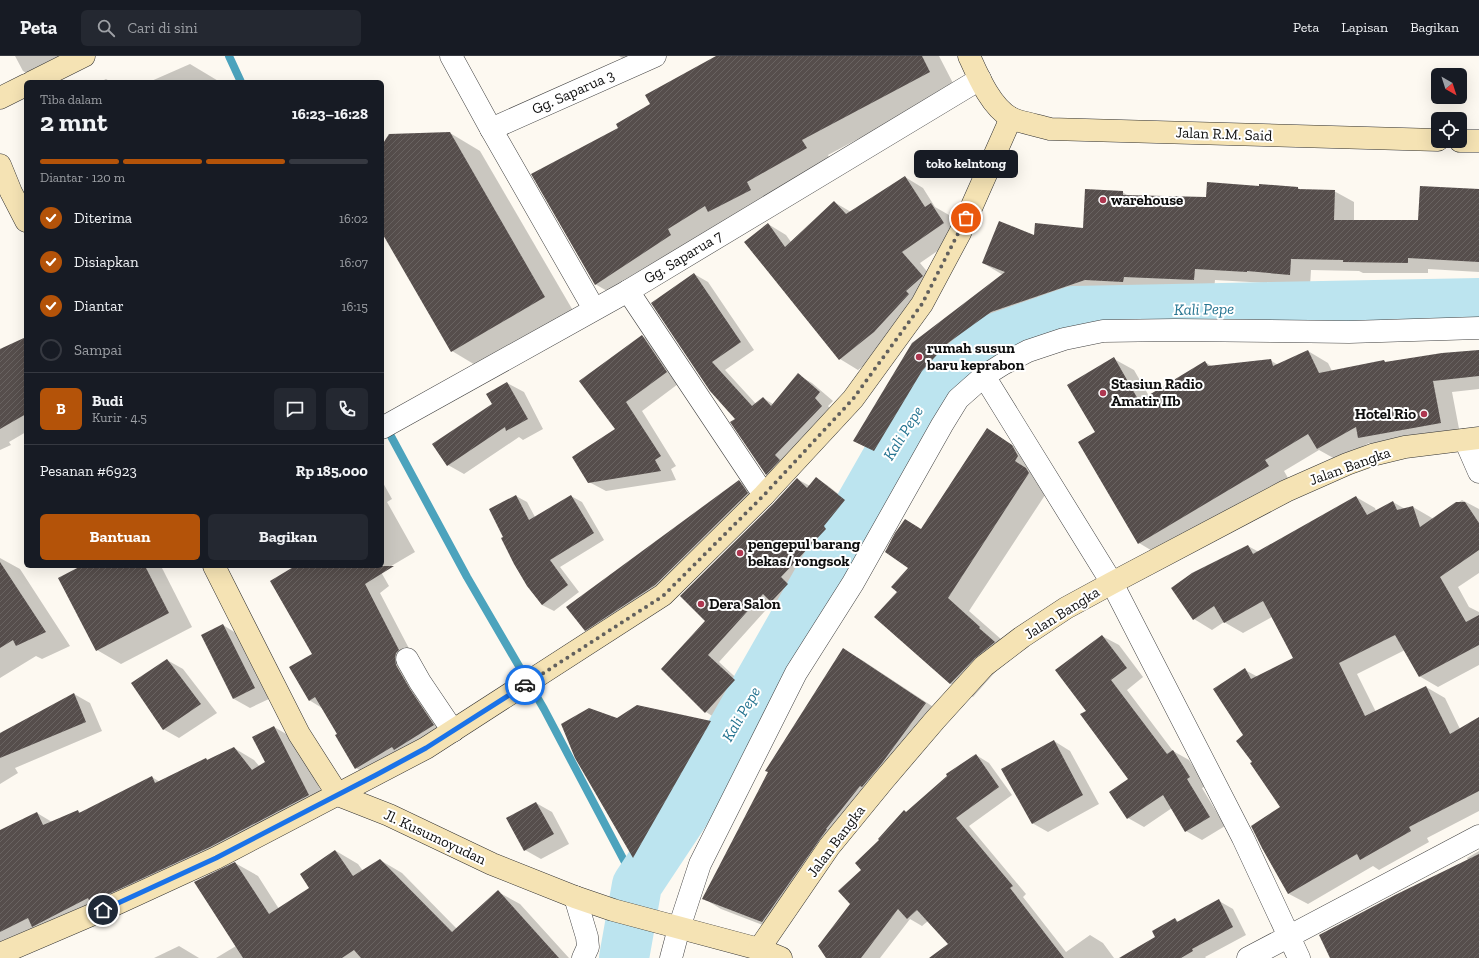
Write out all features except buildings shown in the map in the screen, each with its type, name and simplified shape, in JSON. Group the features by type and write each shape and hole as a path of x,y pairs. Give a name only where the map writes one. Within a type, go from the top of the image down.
{"street":[{"path":"36,80 84,56"},
{"path":"451,56 594,309"},
{"name":"Gg. Saparua 3","path":"491,129 655,56"},
{"path":"0,954 103,910 209,861 426,748 663,596 764,495 853,399 922,304 960,233 1011,118 996,105 980,79 969,56"},
{"name":"Gg. Saparua 7","path":"391,423 628,291 980,79"},
{"path":"0,98 24,86"},
{"name":"Jalan R.M. Said","path":"1011,118 1050,129 1431,140"},
{"path":"1467,141 1479,141"},
{"path":"0,165 11,192 24,217"},
{"path":"628,291 764,495"},
{"path":"671,958 674,927 700,864 796,673 853,583 958,399 984,376 1028,351 1064,339 1103,331 1175,330 1349,332 1479,328"},
{"path":"984,376 1112,583 1243,838 1299,958"},
{"path":"1472,439 1479,472"},
{"name":"Jalan Bangka","path":"759,949 829,847 935,720 984,666 1022,637 1066,608 1286,490 1372,455 1405,447 1472,439"},
{"path":"215,568 299,734 338,795"},
{"path":"406,659 453,731"},
{"name":"Jl. Kusumoyudan","path":"338,795 389,814 492,864 575,897 613,910 759,949 781,958"},
{"path":"1248,958 1479,836"},
{"path":"575,897 587,937 588,948 583,958"}],"waterway":[{"path":"229,56 240,80"},
{"name":"Kali Pepe","path":"624,958 637,885 686,811 916,407 990,340 1073,311 1479,303"},
{"path":"386,427 467,577 544,709 637,885"}],"way so far":[{"path":"525,685 663,596 764,495 853,399 922,304 960,233 966,218"}],"place":[{"name":"warehouse","path":"1103,200"},
{"name":"toko kelntong","path":"966,218"},
{"name":"rumah susun baru keprabon","path":"919,357"},
{"name":"Stasiun Radio Amatir IIb","path":"1103,393"},
{"name":"Hotel Rio","path":"1424,414"},
{"name":"pengepul barang bekas/ rongsok","path":"740,553"},
{"name":"Dera Salon","path":"701,604"}],"route":[{"path":"103,910 216,858 376,775 426,748 525,685"}]}
